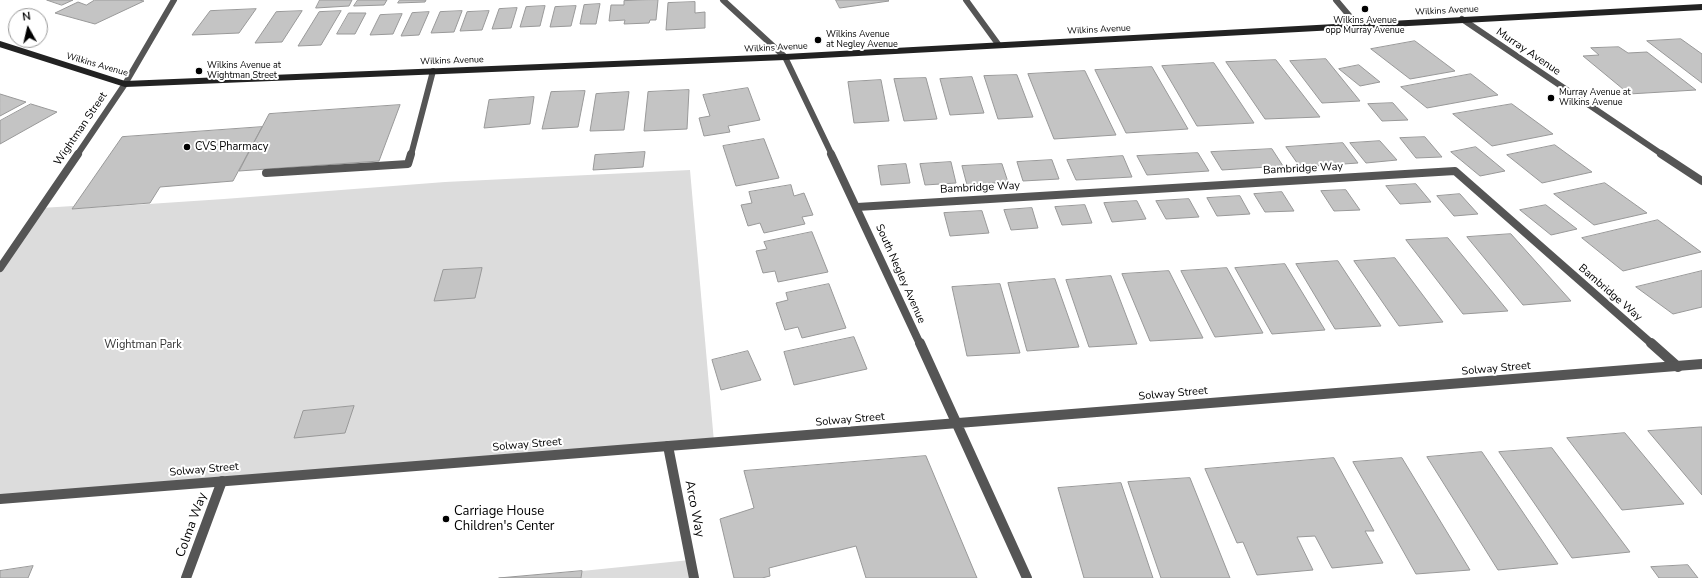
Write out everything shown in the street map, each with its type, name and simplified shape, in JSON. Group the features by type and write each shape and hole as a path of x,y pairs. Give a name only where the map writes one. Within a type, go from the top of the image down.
{"main road":[{"name":"Wilkins Avenue","path":"0,44 125,84 785,57 998,44 1702,7"}],"street":[{"name":"Wightman Street","path":"0,268 125,84 174,0"},
{"name":"South Negley Avenue","path":"722,0 785,57 857,207 1027,578"},
{"path":"966,0 998,44"},
{"path":"1336,0 1358,26"},
{"name":"Murray Avenue","path":"1462,19 1702,181"},
{"path":"266,173 408,164 433,71"},
{"name":"Bambridge Way","path":"857,207 1455,172 1678,366"},
{"name":"Solway Street","path":"0,499 1702,364"},
{"name":"Arco Way","path":"668,446 694,578"},
{"name":"Colma Way","path":"186,578 222,481"}],"green space":[{"name":"Wightman Park","path":"690,170 714,442 0,499 0,268 41,208 73,206 73,209 445,182"},
{"path":"690,560 694,578 581,578 582,571"}],"building":[{"path":"47,0 73,0 62,5"},
{"path":"95,0 144,1 95,24 55,13 78,2 86,5"},
{"path":"320,0 352,0 349,6 316,8"},
{"path":"358,0 387,0 384,5 354,6"},
{"path":"400,0 426,0 425,2 398,3"},
{"path":"658,0 656,20 650,20 649,23 624,24 625,20 609,21 611,5 624,5 624,1"},
{"path":"836,0 888,0 889,1 840,8"},
{"path":"695,2 695,13 705,12 705,28 666,30 668,3"},
{"path":"600,4 596,24 580,24 584,5"},
{"path":"545,6 540,26 520,27 526,7"},
{"path":"576,6 571,26 550,27 555,7"},
{"path":"517,8 511,28 492,29 499,9"},
{"path":"256,9 239,33 192,35 210,11"},
{"path":"302,11 282,42 255,43 276,12"},
{"path":"341,11 321,45 298,46 319,12"},
{"path":"462,11 454,32 431,33 440,12"},
{"path":"489,11 482,30 460,31 467,12"},
{"path":"429,12 419,35 401,36 412,13"},
{"path":"349,13 366,13 355,34 337,34"},
{"path":"402,14 393,34 370,35 380,15"},
{"path":"1681,39 1702,54 1702,83 1647,41"},
{"path":"1415,41 1455,71 1410,79 1371,49"},
{"path":"1619,47 1628,53 1647,52 1696,90 1629,94 1583,56 1599,55 1591,48"},
{"path":"1326,59 1360,101 1322,103 1290,61"},
{"path":"1276,60 1320,117 1265,119 1226,62"},
{"path":"1214,63 1254,123 1197,126 1162,66"},
{"path":"1359,65 1380,82 1360,86 1339,69"},
{"path":"1152,67 1188,129 1126,133 1095,70"},
{"path":"1085,71 1116,135 1054,139 1028,74"},
{"path":"1471,74 1498,95 1427,108 1401,87"},
{"path":"1017,75 1033,117 998,119 984,76"},
{"path":"972,77 984,113 950,115 940,79"},
{"path":"926,78 937,119 904,121 894,79"},
{"path":"881,80 889,121 854,123 848,82"},
{"path":"748,88 760,120 728,126 730,132 704,136 699,118 710,116 703,95"},
{"path":"689,90 687,129 644,131 648,92"},
{"path":"585,91 578,127 542,129 551,92"},
{"path":"629,92 624,130 590,131 596,94"},
{"path":"0,94 26,102 0,116"},
{"path":"534,97 530,124 484,128 489,100"},
{"path":"1393,103 1408,120 1382,121 1368,104"},
{"path":"31,104 57,112 0,144 0,121"},
{"path":"1512,104 1553,134 1492,146 1453,114"},
{"path":"400,105 379,161 239,171 269,114"},
{"path":"262,127 233,181 160,187 150,203 72,209 122,137"},
{"path":"1425,137 1442,157 1416,158 1400,138"},
{"path":"764,139 779,178 736,186 723,146"},
{"path":"1380,141 1397,160 1366,163 1350,143"},
{"path":"1343,143 1358,163 1300,167 1286,147"},
{"path":"1555,145 1592,172 1542,183 1507,155"},
{"path":"1476,147 1505,171 1480,176 1451,152"},
{"path":"1272,149 1283,166 1222,170 1211,152"},
{"path":"645,152 643,167 593,170 595,155"},
{"path":"1198,153 1209,171 1147,175 1137,156"},
{"path":"1123,156 1132,177 1076,180 1067,160"},
{"path":"1052,160 1059,179 1023,181 1017,162"},
{"path":"951,162 956,183 925,185 920,164"},
{"path":"906,164 910,183 881,185 878,166"},
{"path":"1002,164 1008,182 967,185 962,166"},
{"path":"1605,183 1647,213 1594,225 1554,194"},
{"path":"1416,184 1431,202 1400,204 1386,186"},
{"path":"791,185 794,196 804,193 813,215 802,217 805,224 764,233 760,223 748,226 741,205 752,203 749,192"},
{"path":"1346,190 1360,210 1334,211 1321,191"},
{"path":"1282,192 1294,211 1265,212 1254,194"},
{"path":"1460,194 1478,214 1454,216 1437,196"},
{"path":"1240,196 1250,214 1217,216 1207,198"},
{"path":"1189,199 1199,217 1166,219 1156,201"},
{"path":"1137,201 1146,219 1112,222 1104,203"},
{"path":"1085,205 1092,223 1062,225 1055,207"},
{"path":"1546,205 1577,229 1551,235 1520,210"},
{"path":"1032,208 1038,228 1011,230 1004,210"},
{"path":"982,211 989,233 950,236 944,213"},
{"path":"1658,220 1701,252 1623,271 1582,238"},
{"path":"812,232 828,272 778,282 775,271 763,273 756,251 767,249 764,242"},
{"path":"1511,234 1571,301 1523,305 1467,237"},
{"path":"1448,238 1508,311 1463,314 1406,240"},
{"path":"1395,258 1443,322 1399,326 1354,261"},
{"path":"1338,261 1381,326 1335,329 1296,264"},
{"path":"1285,264 1325,330 1272,334 1235,268"},
{"path":"482,268 475,298 434,301 443,270"},
{"path":"1227,268 1263,333 1215,337 1181,271"},
{"path":"1169,271 1203,338 1150,341 1122,274"},
{"path":"1702,271 1702,307 1673,314 1636,287"},
{"path":"1111,276 1137,344 1089,347 1066,280"},
{"path":"1055,279 1079,347 1027,351 1008,283"},
{"path":"829,284 846,328 802,338 798,327 785,330 776,303 788,300 786,293"},
{"path":"1000,284 1020,353 967,356 952,287"},
{"path":"854,337 867,369 794,385 784,352"},
{"path":"748,351 761,380 721,390 712,360"},
{"path":"354,406 345,433 294,438 303,411"},
{"path":"1702,427 1702,495 1648,431"},
{"path":"1625,433 1684,504 1622,510 1567,438"},
{"path":"1552,448 1630,552 1572,558 1499,452"},
{"path":"1482,452 1558,564 1498,570 1427,457"},
{"path":"926,456 977,578 866,578 856,546 769,568 770,576 762,578 734,578 720,519 754,508 744,471"},
{"path":"1334,458 1374,531 1365,531 1383,563 1332,568 1315,536 1297,537 1313,570 1257,575 1243,542 1237,543 1205,469"},
{"path":"1402,458 1470,570 1416,574 1353,462"},
{"path":"1190,478 1230,578 1161,578 1128,482"},
{"path":"1121,483 1153,578 1084,578 1058,488"},
{"path":"1688,565 1698,578 1659,578 1651,567"},
{"path":"33,566 28,578 0,578 0,571"},
{"path":"582,571 581,578 499,578"}],"place":[{"name":"Wilkins Avenue opp Murray Avenue","path":"1365,9"},
{"name":"Wilkins Avenue at Negley Avenue","path":"818,40"},
{"name":"Wilkins Avenue at Wightman Street","path":"199,71"},
{"name":"Murray Avenue at Wilkins Avenue","path":"1551,98"},
{"name":"CVS Pharmacy","path":"187,147"},
{"name":"Carriage House Children's Center","path":"446,519"}]}
